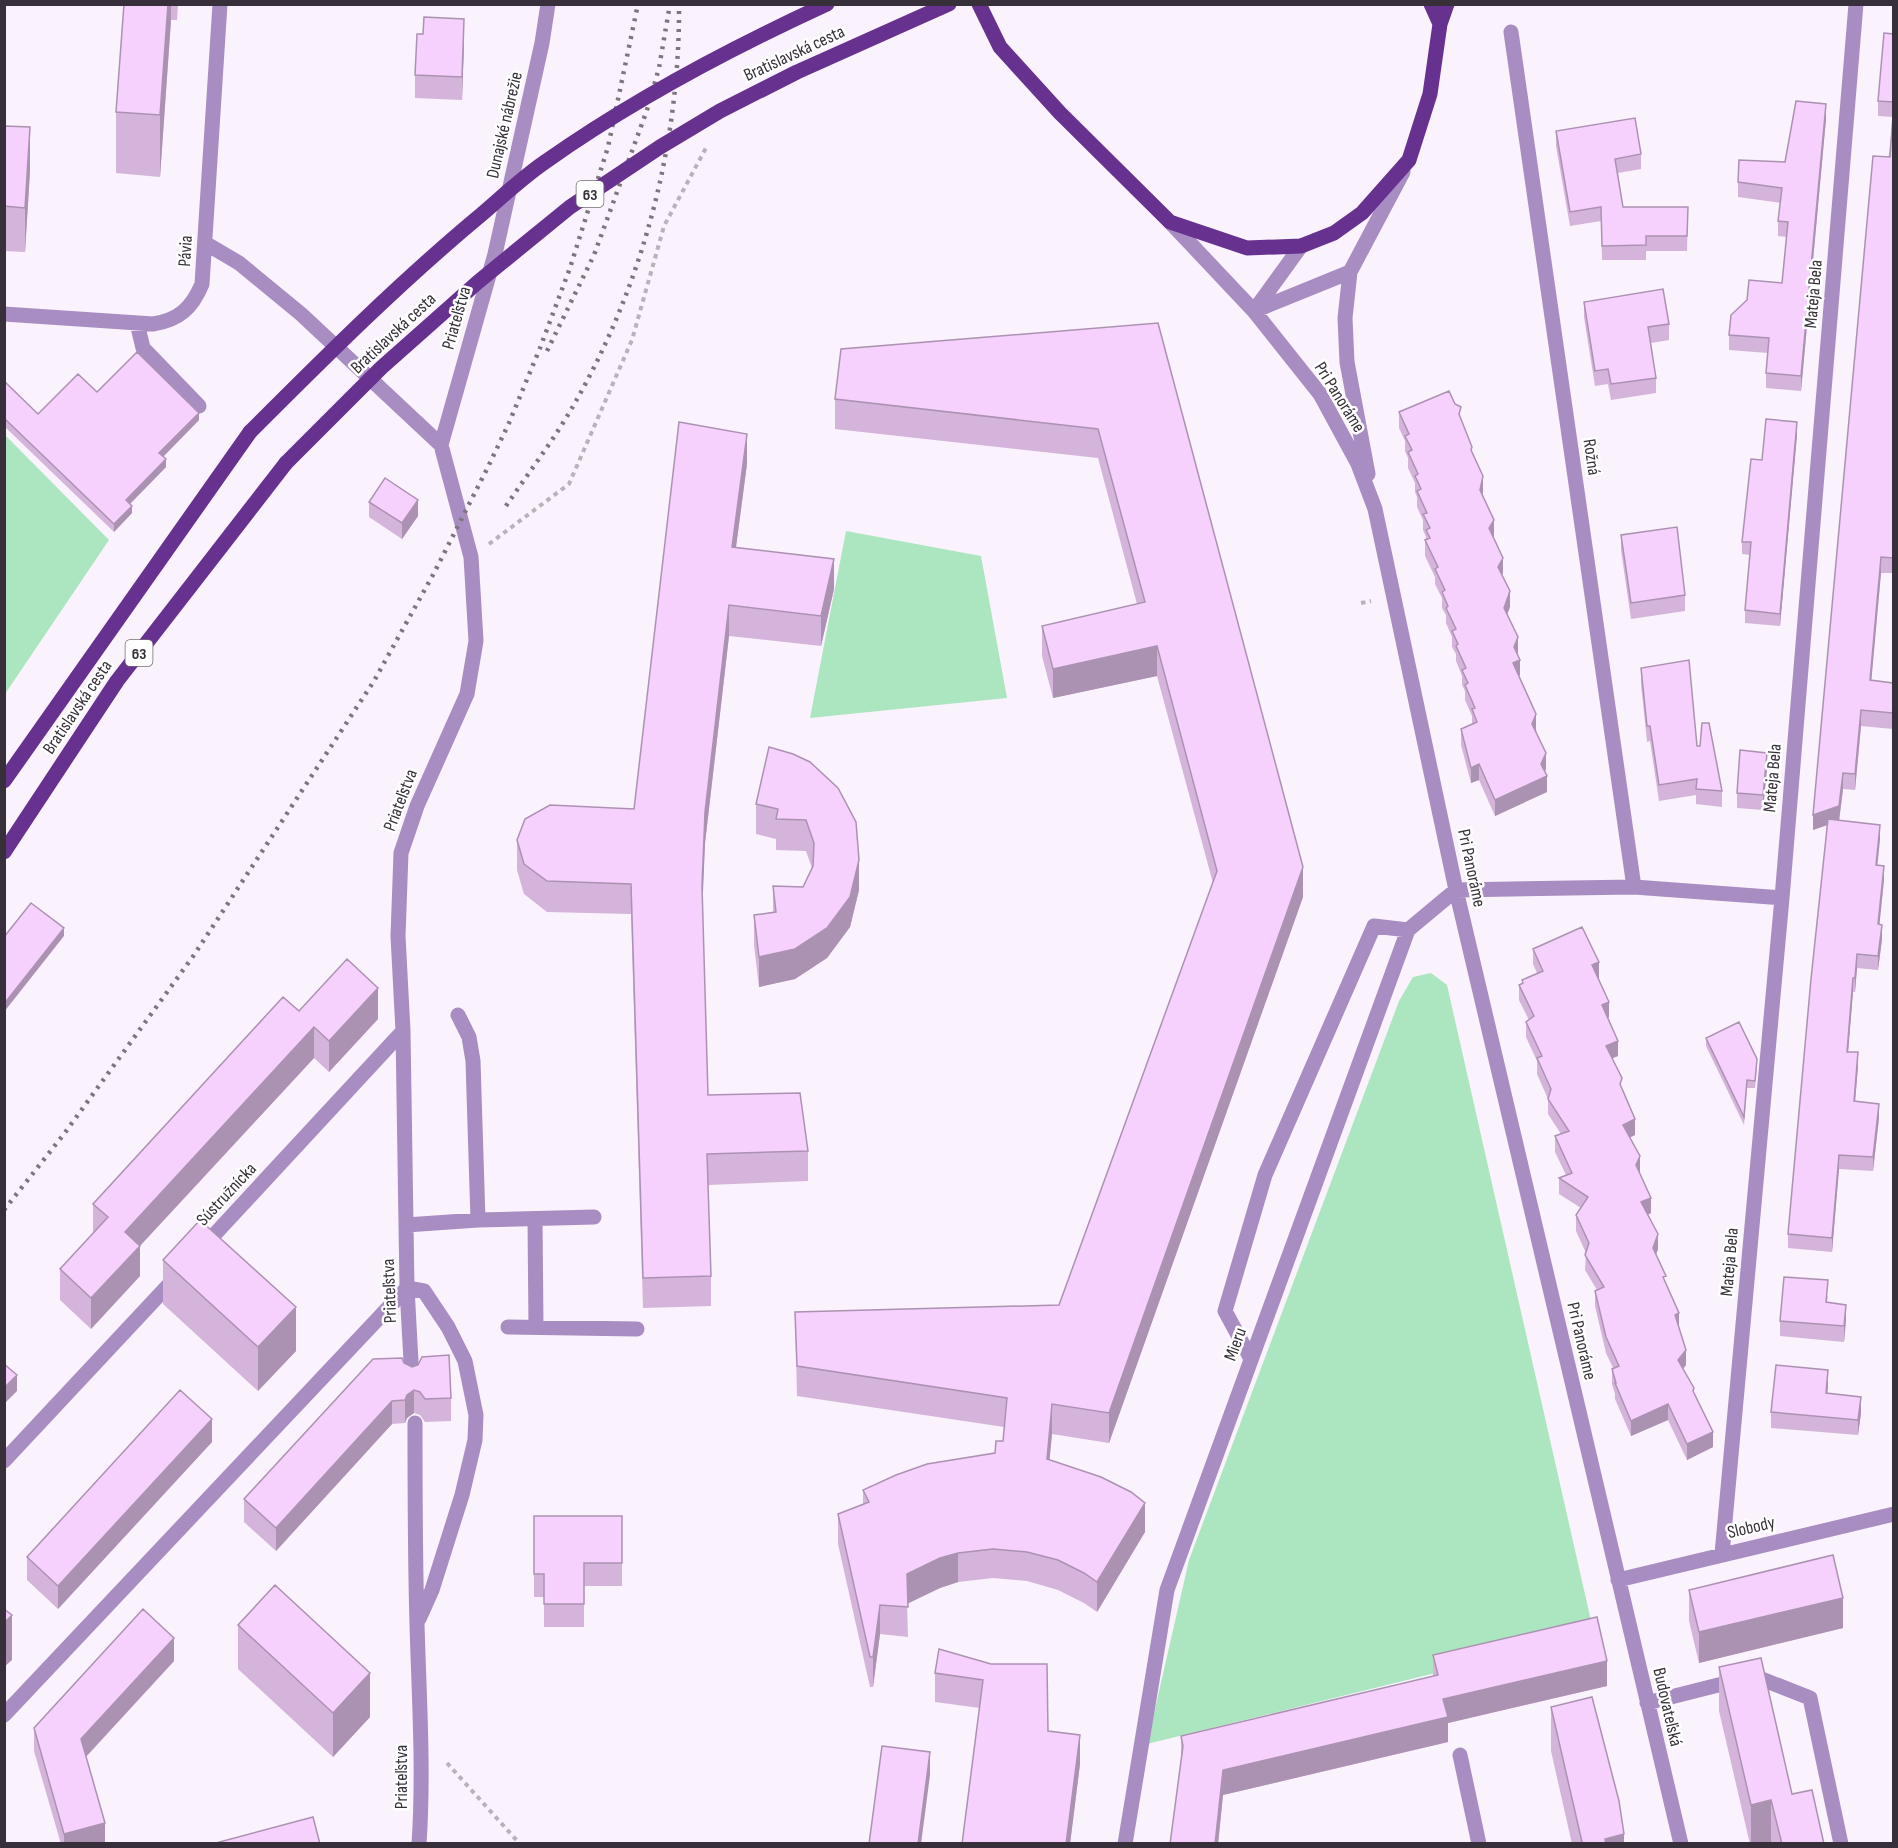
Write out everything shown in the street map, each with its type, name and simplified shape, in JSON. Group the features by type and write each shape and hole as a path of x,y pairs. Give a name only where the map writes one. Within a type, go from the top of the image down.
{"main road":[{"name":"Bratislavská cesta","path":"4,782 250,432 348,333 448,241 543,163 645,96 759,35 827,4"},
{"name":"Bratislavská cesta","path":"4,852 117,681 286,463 381,368 478,282 570,207 660,147 720,111 797,72 949,4"},
{"path":"979,4 1000,46 1060,113 1170,222 1247,248 1302,246 1334,233 1362,213 1409,160 1430,94 1440,24 1448,4"},
{"path":"1431,4 1440,24"}],"street":[{"name":"Pávia","path":"4,314 153,324 166,322 178,316 196,297 202,284 220,4"},
{"name":"Dunajské nábrežie","path":"495,254 542,43 548,4"},
{"name":"Mateja Bela","path":"1722,1554 1782,897 1856,4"},
{"name":"Rožná","path":"1511,32 1634,887"},
{"path":"1375,509 1347,362 1345,318 1350,272 1409,160"},
{"name":"Pri Panoráme","path":"1170,222 1254,311 1320,394 1358,464 1375,509 1456,890 1618,1580"},
{"path":"205,243 239,263 301,314 441,445"},
{"path":"1254,311 1302,246"},
{"name":"Priateľstva","path":"412,1380 407,1288 403,1031 398,936 401,853 417,806 466,694 476,640 471,557 441,445 495,254"},
{"path":"1254,311 1350,272"},
{"path":"137,324 143,348 199,405"},
{"path":"1251,1359 1225,1311 1265,1175 1374,926 1408,930 1456,890 1634,887 1782,897"},
{"name":"Mieru","path":"1125,1844 1167,1590 1408,930"},
{"path":"458,1015 469,1037 473,1061 478,1220"},
{"name":"Sústružnícka","path":"4,1461 403,1031"},
{"path":"406,1225 478,1220 594,1217"},
{"path":"535,1219 536,1327"},
{"path":"4,1715 407,1288 424,1291 448,1327 465,1361 476,1415 475,1440 462,1495 432,1590 417,1624"},
{"path":"508,1328 637,1329"},
{"name":"Priateľstva","path":"415,1423 421,1758 419,1844"},
{"name":"Slobody","path":"1618,1580 1893,1514"},
{"name":"Budovateľská","path":"1618,1580 1681,1844"},
{"path":"1647,1703 1754,1676 1810,1698 1841,1844"},
{"path":"1460,1755 1479,1844"}],"path":[{"path":"471,557 569,484 632,339 664,226 708,144"},
{"path":"447,1763 520,1844"}],"green space":[{"path":"5,435 109,540 5,694"},
{"path":"846,531 981,556 1007,698 810,718"},
{"path":"1431,973 1447,985 1594,1634 1147,1744 1189,1560 1399,1001 1413,977"}],"building":[{"path":"124,4 168,4 160,115 116,112"},
{"path":"424,17 464,19 462,77 415,75 417,34 423,34"},
{"path":"1884,33 1893,34 1893,102 1878,101"},
{"path":"1796,101 1826,104 1801,376 1766,373 1769,338 1729,335 1731,315 1747,300 1749,280 1782,283 1788,222 1778,221 1782,188 1738,182 1739,160 1785,162"},
{"path":"1893,116 1893,558 1881,557 1870,680 1893,683 1893,713 1861,710 1855,774 1843,773 1839,806 1813,815 1873,156 1890,157"},
{"path":"1635,118 1641,154 1615,159 1623,207 1688,207 1687,236 1646,236 1646,245 1602,246 1601,207 1570,212 1556,131"},
{"path":"4,126 30,127 25,208 4,206"},
{"path":"1663,289 1669,324 1648,327 1656,378 1611,384 1608,369 1595,371 1584,302"},
{"path":"1158,323 1303,867 1109,1413 1052,1404 1047,1459 1101,1477 1131,1492 1145,1503 1097,1582 1058,1560 1027,1552 993,1549 958,1553 940,1558 907,1574 908,1607 880,1605 873,1657 870,1657 838,1514 869,1502 863,1490 896,1475 927,1464 995,1453 996,1441 1003,1441 1007,1398 797,1366 795,1312 1059,1305 1217,871 1157,646 1053,669 1042,626 1145,602 1098,429 835,399 841,349"},
{"path":"137,352 199,413 159,453 166,459 126,500 132,506 114,524 4,418 4,381 38,414 78,374 97,392"},
{"path":"1449,391 1455,404 1461,407 1459,414 1472,447 1471,450 1483,476 1480,490 1494,520 1489,528 1503,558 1498,567 1510,591 1504,608 1518,637 1514,647 1520,660 1513,663 1536,714 1532,724 1546,753 1541,764 1547,776 1495,800 1479,764 1471,768 1461,729 1477,722 1472,709 1475,708 1465,685 1468,683 1462,670 1466,668 1456,646 1458,644 1452,631 1456,629 1446,608 1448,606 1442,592 1445,590 1435,569 1438,567 1425,540 1430,538 1426,530 1430,528 1423,514 1427,513 1417,491 1421,489 1415,476 1418,474 1408,452 1412,450 1405,436 1409,434 1399,412"},
{"path":"1766,419 1797,422 1780,614 1745,610 1751,542 1742,542 1751,459 1762,460"},
{"path":"679,422 747,434 732,547 834,559 821,616 729,605 705,812 702,886 708,1095 800,1093 808,1151 707,1154 711,1276 643,1278 631,884 547,881 524,864 517,840 525,819 550,805 634,809"},
{"path":"385,478 418,500 402,523 369,502"},
{"path":"1677,527 1685,595 1631,603 1621,535"},
{"path":"1689,660 1697,746 1700,746 1702,723 1709,723 1722,791 1696,789 1697,779 1659,785 1650,726 1647,726 1641,668"},
{"path":"769,747 810,762 838,788 856,822 859,860 850,897 827,928 795,949 759,957 754,915 776,912 773,886 803,887 813,866 814,843 806,820 776,819 778,809 756,804"},
{"path":"1740,750 1767,753 1763,795 1737,793"},
{"path":"1828,819 1880,825 1876,865 1884,866 1878,924 1882,925 1878,956 1857,954 1847,1052 1858,1052 1854,1101 1879,1104 1873,1157 1839,1155 1832,1238 1788,1234"},
{"path":"31,903 64,928 4,1004 4,937"},
{"path":"1582,927 1599,962 1592,965 1609,1002 1602,1005 1618,1041 1606,1046 1622,1078 1620,1084 1635,1119 1623,1125 1640,1156 1636,1165 1651,1198 1641,1202 1658,1234 1653,1248 1679,1313 1675,1315 1686,1350 1678,1360 1694,1388 1693,1391 1713,1432 1687,1444 1668,1404 1631,1421 1615,1383 1612,1369 1619,1366 1606,1337 1595,1291 1604,1287 1585,1255 1589,1243 1576,1215 1588,1197 1559,1178 1572,1173 1555,1136 1569,1131 1548,1099 1551,1089 1537,1058 1542,1056 1526,1022 1534,1016 1519,985 1523,983 1522,980 1543,971 1533,949"},
{"path":"347,959 378,988 329,1041 314,1027 125,1232 140,1246 91,1298 60,1269 108,1217 93,1204 283,997 299,1011"},
{"path":"1739,1022 1757,1059 1755,1081 1747,1080 1744,1117 1706,1038"},
{"path":"200,1220 296,1307 258,1347 163,1260"},
{"path":"1784,1277 1828,1280 1826,1302 1846,1305 1844,1326 1780,1321"},
{"path":"449,1355 451,1398 425,1399 420,1392 414,1390 407,1395 405,1400 392,1401 276,1528 244,1499 373,1359 402,1358 404,1363 412,1367 418,1365 422,1357"},
{"path":"4,1364 17,1375 4,1388"},
{"path":"1776,1365 1828,1370 1826,1393 1861,1397 1858,1420 1771,1412"},
{"path":"180,1390 212,1419 58,1586 27,1557"},
{"path":"534,1516 622,1516 622,1563 584,1563 584,1604 544,1604 544,1574 534,1574"},
{"path":"1833,1555 1843,1598 1699,1632 1689,1590"},
{"path":"275,1585 370,1673 333,1713 238,1625"},
{"path":"4,1609 12,1615 4,1623"},
{"path":"143,1609 174,1638 81,1739 105,1823 64,1834 34,1728"},
{"path":"1597,1617 1607,1661 1443,1699 1448,1717 1223,1770 1215,1844 1170,1844 1183,1746 1181,1736 1438,1675 1433,1655"},
{"path":"939,1649 991,1664 1047,1664 1048,1731 1080,1735 1066,1844 962,1844 983,1680 935,1673"},
{"path":"1761,1658 1792,1794 1812,1790 1824,1844 1782,1844 1771,1800 1751,1805 1719,1667"},
{"path":"1592,1697 1619,1801 1624,1834 1605,1839 1606,1844 1576,1844 1582,1842 1551,1707"},
{"path":"882,1746 930,1752 918,1844 869,1844"},
{"path":"313,1817 320,1844 212,1844"}],"railway":[{"path":"4,1210 64,1134 194,955 374,681 434,573 509,423 570,268 608,147 638,4"},
{"path":"547,351 594,255 647,110 659,68 670,4"},
{"path":"506,506 576,401 621,308 639,259 665,159 678,56 679,4"}]}
